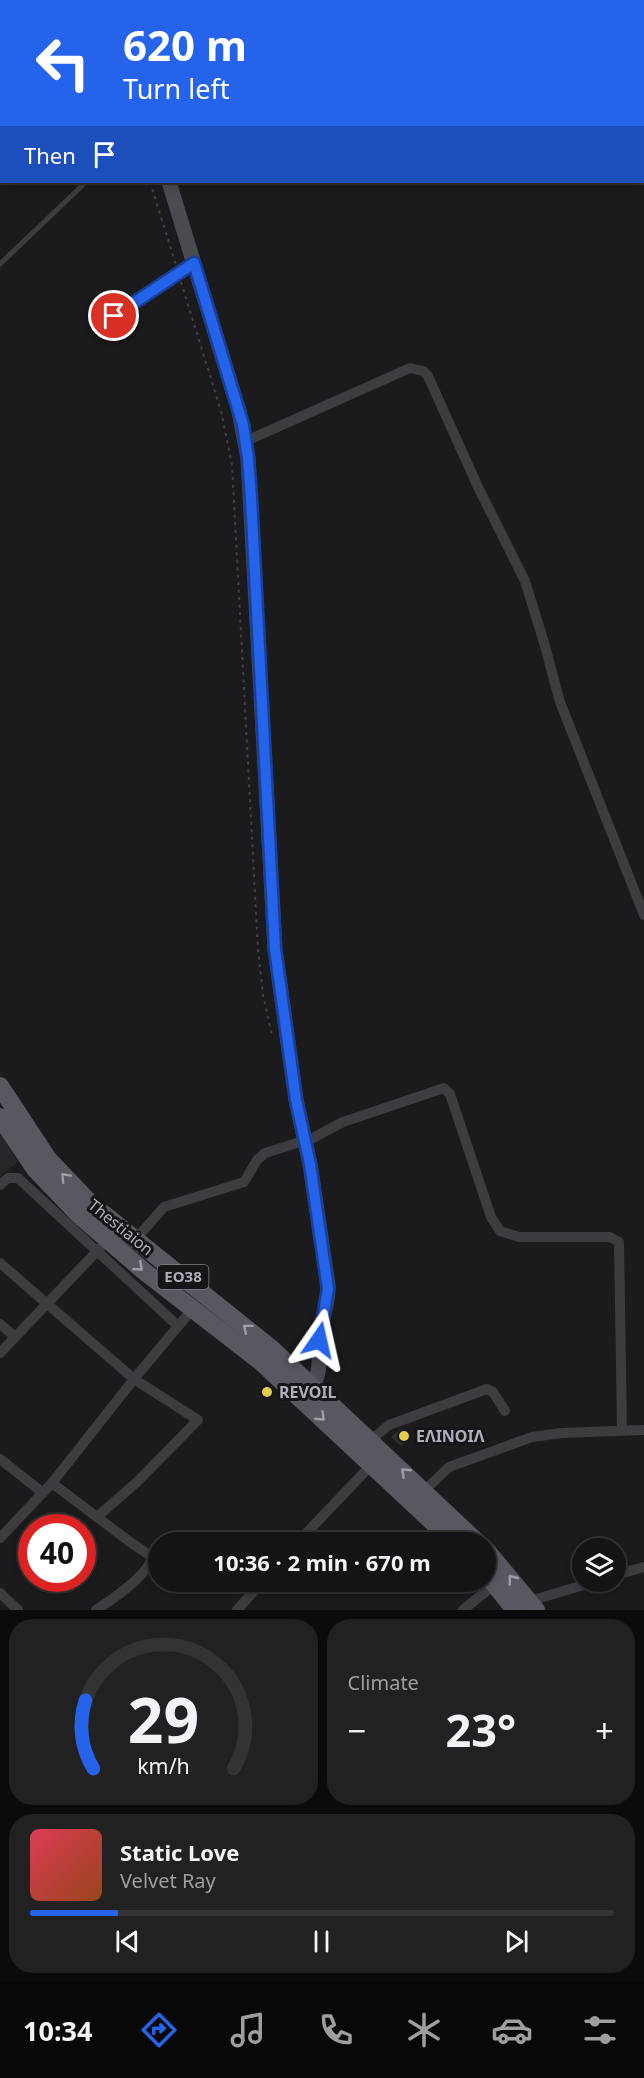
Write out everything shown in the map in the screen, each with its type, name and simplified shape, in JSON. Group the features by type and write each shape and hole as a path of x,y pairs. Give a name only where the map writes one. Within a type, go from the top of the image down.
{"main road":[{"name":"Thestiaion","path":"0,1086 48,1159 90,1203 108,1239"},
{"name":"Thestiaion","path":"0,1117 35,1169 56,1193 193,1310 313,1385 445,1532"},
{"name":"Thestiaion","path":"108,1239 135,1240 204,1293 267,1355 375,1452 424,1491 467,1532"},
{"path":"496,1564 527,1607"},
{"path":"496,1584 527,1607"}],"street":[{"path":"169,183 246,441 275,949 296,1100 305,1140 328,1293 320,1331 319,1370 313,1385"},
{"path":"246,441 410,368 423,371 428,376 477,487 525,581 546,646 560,702 644,915"},
{"path":"135,1240 164,1207 241,1184 247,1180 261,1156 305,1140 343,1122 444,1088 452,1100 491,1217 500,1231 512,1236 587,1235 615,1239 620,1247 622,1430"},
{"path":"0,1185 8,1178 18,1178 108,1239 178,1326"},
{"path":"0,1353 108,1239"},
{"path":"0,1263 134,1379 198,1419 137,1482 97,1517"},
{"path":"0,1538 52,1483 134,1379 193,1310 204,1293"},
{"path":"0,1324 15,1337"},
{"path":"307,1532 375,1452 389,1425 487,1389 493,1392 505,1411"},
{"path":"424,1491 449,1467 532,1437 644,1430"},
{"path":"0,1459 43,1493"},
{"path":"52,1483 152,1559 145,1572 96,1610"},
{"path":"626,1572 644,1567"},
{"path":"527,1607 572,1590"},
{"path":"237,1610 253,1592"},
{"path":"463,1610 479,1592"},
{"path":"0,1593 18,1610"}],"lane":[{"path":"0,264 85,183"},
{"path":"114,316 194,263"}],"path":[{"path":"150,183 221,411 230,448 260,973 273,1036 290,1046"}],"shaded area":[{"path":"0,1132 18,1162 0,1176"}],"building":[{"path":"400,1429 409,1437 401,1446 391,1437"}],"place":[{"name":"REVOIL","path":"267,1392"},
{"name":"ΕΛΙΝΟΙΛ","path":"404,1436"}],"route":[{"path":"114,316 194,263 243,425 251,498 277,972 290,1046 296,1100 310,1164 328,1289 319,1340"}]}
